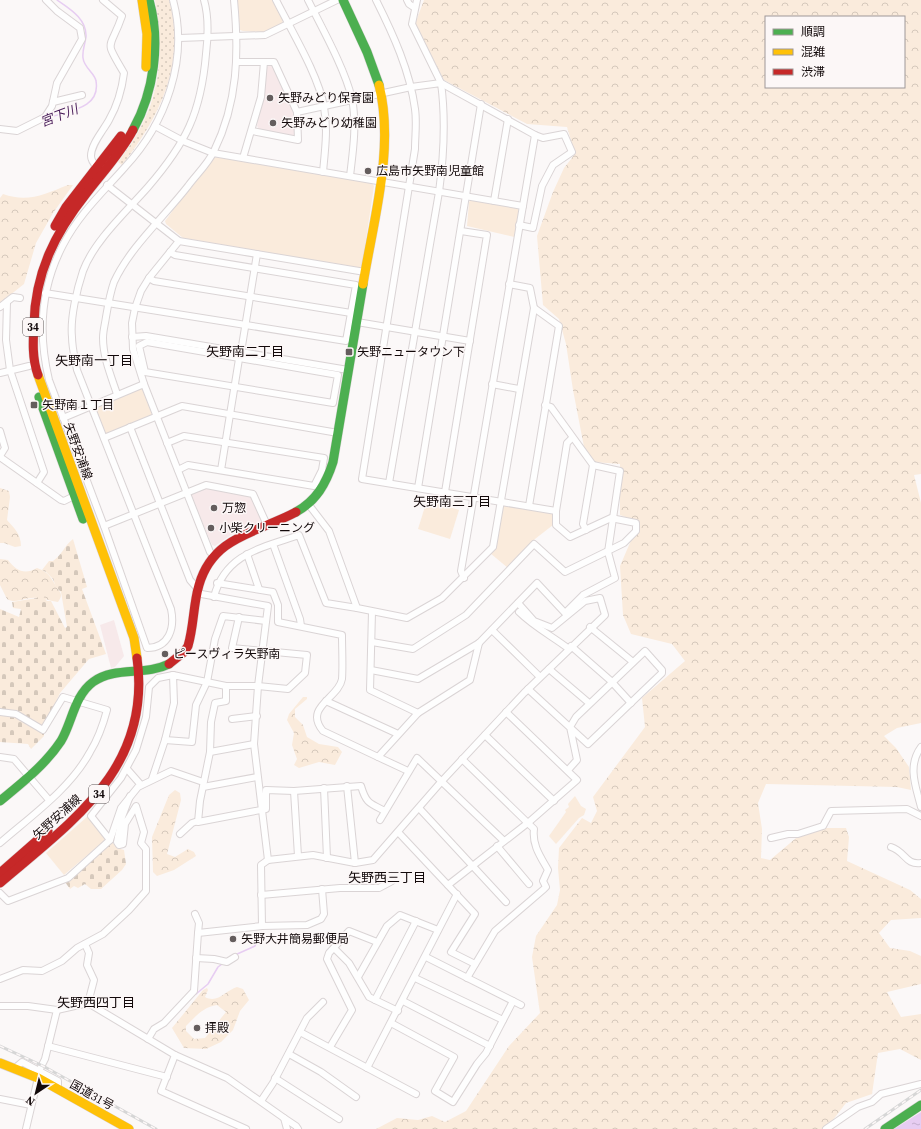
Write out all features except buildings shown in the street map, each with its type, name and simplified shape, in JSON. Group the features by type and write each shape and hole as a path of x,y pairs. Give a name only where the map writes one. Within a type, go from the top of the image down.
{"main road":[{"name":"矢野安浦線","path":"0,873 81,803 108,771 120,748 128,723 136,670 118,610 74,496 29,366 26,332 28,299 36,267 51,231 66,208 114,147 133,116 143,84 148,51 146,15 142,0"},
{"name":"矢野安浦線","path":"0,883 86,808 101,792 124,755 135,724 139,703 134,638 35,367 33,333 34,298 41,270 53,240 72,212 118,153 139,118 149,86 155,52 154,14 149,0"},
{"path":"0,801 47,759 61,742 69,728 78,702 85,690 94,682 110,674 167,667 184,652 190,636 197,590 206,566 214,556 231,541 290,516 308,506 323,488 329,477 338,433 380,181 384,134 380,94 376,74 369,55 342,0"},
{"name":"国道31号","path":"0,1063 39,1075 58,1089 129,1129"},
{"path":"885,1129 921,1105"}],"street":[{"path":"0,130 17,131 45,117 53,102 57,83 82,38 80,28 57,11 46,0"},
{"path":"97,167 92,162 91,156 98,138 115,107 122,86 124,73 110,49 110,43 122,16 103,0"},
{"path":"173,0 179,38 175,73 170,91 155,126 147,140 126,166 107,185 86,210 63,244 55,261 46,292 43,324 44,360 49,380 104,526 147,648 160,646 169,637 173,615 77,370 71,336 76,299 84,270 98,245 149,186 183,141 194,119 204,77 208,36 204,0"},
{"path":"117,394 108,367 103,338 108,304 114,282 126,260 173,206 213,153 230,103 237,62 237,35 234,0"},
{"path":"276,0 315,79 324,106 327,138 323,172"},
{"path":"308,0 346,81 352,100 354,139 350,176"},
{"path":"179,38 265,35 337,0"},
{"path":"376,0 404,64 411,87 415,110 415,149 362,479 556,510"},
{"path":"407,0 409,4 415,8"},
{"path":"389,484 439,192 445,131 441,83 412,24 417,0"},
{"path":"237,62 274,62 297,112 298,140 252,131"},
{"path":"243,158 261,97 264,62"},
{"path":"297,112 411,87 441,83 535,135 543,138 564,134 572,152 553,165 542,186 533,228 519,225"},
{"path":"53,102 82,95"},
{"path":"418,488 481,104"},
{"path":"494,201 508,119"},
{"path":"155,126 183,141 213,153 523,206"},
{"path":"464,578 461,571 535,135"},
{"path":"107,185 158,223 179,241 365,272"},
{"path":"445,492 487,235 461,231"},
{"path":"179,241 148,278 135,308 132,337 135,360 186,493 210,552 214,556"},
{"path":"46,292 76,299 135,308 150,308 346,341 356,285 174,255 170,252"},
{"path":"241,352 257,254"},
{"path":"148,278 154,281 351,313"},
{"path":"214,597 217,583 234,562 247,554 299,535 326,603 407,618 442,598 464,578 493,547 534,308 530,288 509,284"},
{"path":"0,307 14,297 20,298"},
{"path":"7,302 6,340 10,370 44,472 37,483"},
{"path":"529,506 559,326 534,308"},
{"path":"356,322 470,341"},
{"path":"132,337 146,336 348,370"},
{"path":"147,342 338,375 333,403 235,387 145,372 139,346 147,342"},
{"path":"221,470 239,359"},
{"path":"0,373 29,366"},
{"path":"63,418 90,405 144,384"},
{"path":"492,384 519,389"},
{"path":"371,670 418,679 480,643 537,583 565,613 583,595 615,578 608,552 611,518 620,471 593,465 550,407 545,405"},
{"path":"104,438 182,406 338,433"},
{"path":"130,427 190,580 197,590 214,597 268,606 258,686 254,744 268,860"},
{"path":"0,432 6,448 0,457 3,463 37,483 61,500 64,501 74,496"},
{"path":"167,443 184,436 324,458 322,470 314,486 188,465 178,470"},
{"path":"372,642 412,649 466,615 534,544 565,572 624,543 636,531 636,522 611,518 570,537 556,525 556,510 568,443 572,438"},
{"path":"586,530 583,524 593,465"},
{"path":"104,526 206,485 253,494 267,525"},
{"path":"308,506 329,530 357,608"},
{"path":"273,544 300,619 301,626"},
{"path":"247,554 259,589"},
{"path":"217,583 272,592 278,605 278,622 342,635 342,681 317,713 317,724 324,731 408,771"},
{"path":"262,926 261,865 268,860 313,855 355,863 374,860 440,782 506,712 590,627 605,615 600,598 585,601 552,628 534,621 518,603"},
{"path":"372,612 370,690 418,713"},
{"path":"519,612 532,625 570,648 612,681 631,702"},
{"path":"165,740 192,742 196,705 207,682 215,639 223,616 266,621"},
{"path":"110,840 91,816 111,793 127,769 141,736 148,704 149,687 158,678 173,675 226,686 258,686 288,689 305,673 307,655 232,648 239,617"},
{"path":"590,627 633,662"},
{"path":"492,630 540,677"},
{"path":"378,757 418,713 470,680 480,643"},
{"path":"528,689 570,727 588,744 662,672 662,670 645,651 589,703 576,717 570,727 577,760 568,770"},
{"path":"549,669 589,703"},
{"path":"152,779 165,740 174,703 173,675"},
{"path":"198,821 203,784 210,752 211,722 215,703 226,701 226,686"},
{"path":"0,712 16,714 43,730 61,698 107,710 100,732 80,769 49,800 0,843"},
{"path":"326,701 398,734"},
{"path":"448,885 529,822 577,780 506,712"},
{"path":"232,719 256,716"},
{"path":"485,735 554,801"},
{"path":"210,752 254,744"},
{"path":"921,747 913,763 913,774 921,808"},
{"path":"0,757 14,760 49,800"},
{"path":"380,820 417,758 440,782 504,842"},
{"path":"462,759 529,822 534,829 533,838 535,847 548,870 543,881 546,887 495,930 468,978"},
{"path":"127,769 141,785"},
{"path":"0,893 8,901 68,878 110,840 121,808 141,785 152,779 170,771 203,784 257,777"},
{"path":"347,786 355,863"},
{"path":"180,834 192,823 198,821 266,809 266,790 294,791 361,786 364,799 369,804 385,811"},
{"path":"324,788 327,858"},
{"path":"294,791 298,856"},
{"path":"0,979 23,970 42,971 62,962 77,948 103,934 129,910 146,890 146,849 142,843 144,832 136,806 125,824 123,844 119,845 117,842 122,817 130,796"},
{"path":"419,808 506,902"},
{"path":"771,838 788,834 798,834 823,826 831,811 907,809 921,816"},
{"path":"398,832 475,914 451,952 476,964"},
{"path":"497,846 529,884"},
{"path":"891,847 899,850 908,861 914,864 921,863"},
{"path":"261,895 322,889 379,888 392,881"},
{"path":"198,933 262,926 307,925 321,919 324,914 322,889"},
{"path":"367,1068 426,957 457,894"},
{"path":"148,1039 154,1029 164,1024 194,991 199,923 195,914"},
{"path":"358,977 387,926 400,915 438,930"},
{"path":"375,1000 416,921"},
{"path":"330,1047 352,1010 327,959 334,948 349,931 377,942"},
{"path":"85,944 89,953 87,965 94,980 88,1003"},
{"path":"334,948 349,963 369,997 398,1010"},
{"path":"196,958 214,959 227,962 235,957"},
{"path":"426,957 521,1005"},
{"path":"415,978 503,1020"},
{"path":"403,1001 490,1046"},
{"path":"391,1023 454,1057 435,1091 453,1102 490,1046 513,1001"},
{"path":"260,1101 276,1078 307,1018 323,1002"},
{"path":"0,1006 28,1006 57,1010 88,1003 175,1055 227,1078 296,1126 298,1129"},
{"path":"26,1129 31,1105 57,1010"},
{"path":"300,1032 416,1094"},
{"path":"48,1046 167,1077"},
{"path":"288,1054 321,1072 356,1096"},
{"path":"175,1055 161,1091 246,1129"},
{"path":"276,1078 339,1119"},
{"path":"826,1129 858,1107 872,1102 880,1094 921,1084"},
{"path":"0,1099 31,1105"},
{"path":"284,1118 287,1129"}],"shaded area":[{"path":"272,65 292,107 297,134 293,136 259,129 257,126 267,67"},
{"path":"209,487 252,496 261,519 260,523 237,531 215,546 212,545 191,496 193,492"},
{"path":"114,620 124,656 115,667 111,668 100,625"}],"green space":[{"path":"155,0 169,0 174,23 175,45 172,67 166,88 148,128 122,165 118,162 132,143 143,124 151,105 156,86 160,45"},
{"path":"237,0 274,0 284,19 282,23 263,32 240,30"},
{"path":"424,0 921,0 921,474 914,475 921,503 921,723 897,728 884,736 896,748 909,767 911,790 897,787 766,784 758,803 762,829 761,858 770,860 802,833 826,828 846,828 849,837 847,861 910,890 921,899 921,918 891,920 879,933 890,948 910,951 921,956 921,984 887,992 901,1017 921,1014 921,1060 900,1049 878,1053 872,1094 846,1103 826,1129 376,1129 397,1118 418,1120 432,1116 445,1122 466,1111 509,1046 540,1013 532,957 536,936 557,905 560,890 558,868 559,848 582,818 591,823 597,811 593,797 645,727 642,698 685,661 672,644 631,634 623,615 620,566 639,522 620,515 620,464 594,462 585,452 566,344 559,319 543,305 537,236 553,192 564,168 575,154 567,127 527,124 444,80 415,24"},
{"path":"217,157 372,183 374,186 362,266 358,268 183,238 166,224 165,221 212,158"},
{"path":"68,185 73,185 53,213 36,243 24,284 0,303 0,198 3,194 20,198 36,196"},
{"path":"471,200 517,208 519,211 514,237 467,226 469,202"},
{"path":"140,388 144,390 152,412 151,415 107,434 104,432 94,409 96,405"},
{"path":"0,488 9,491 10,497 7,520 15,529 21,542 21,546 15,547 0,543"},
{"path":"427,500 459,510 450,539 418,529"},
{"path":"505,505 552,513 554,516 553,525 535,539 508,568 490,553 503,507"},
{"path":"73,539 87,587 82,589 106,654 89,659 60,693 44,727 0,710 0,609 19,617 21,609 13,608 12,602 37,598 41,594 47,601 51,601 65,628 67,627 61,592 56,587 53,579 42,570 49,561 56,559"},
{"path":"0,559 8,560 14,567 21,571 29,571 37,568 46,573 61,594 58,602 35,598 16,601 7,599 0,585"},
{"path":"303,697 307,697 307,699 295,709 295,717 303,725 307,737 319,744 338,747 342,752 335,765 319,762 299,768 294,765 297,759 292,745 294,733 287,720 289,714"},
{"path":"0,714 17,716 44,734 44,736 31,749 28,744 0,742"},
{"path":"175,790 180,793 181,800 167,854 175,857 188,849 194,852 196,856 174,870 157,876 153,872 152,837 169,795"},
{"path":"575,796 581,806 586,809 584,815 579,818 556,844 549,836 566,812 565,810 569,807 568,804"},
{"path":"88,816 105,838 104,841 64,875 46,853"},
{"path":"112,842 117,848 124,850 126,864 122,870 101,889 91,889 85,884 78,888 74,886 70,889 65,882"},
{"path":"237,987 243,989 249,1000 240,1011 233,1030 221,1042 206,1049 184,1048 172,1028 203,990 207,988 208,990 205,997 214,999","holes":["217,1005 226,1012 205,1038 194,1039 186,1031 186,1026 200,1013 212,1006"]}],"water":[{"path":"921,1112 921,1129 894,1129"}],"waterway":[{"name":"宮下川","path":"48,118 80,108 93,98 96,91 96,81 94,75 85,65 83,58 86,37 84,25 77,15 57,0"},
{"path":"235,955 255,946 260,935"},
{"path":"196,994 208,984 218,967 222,964"}],"railway":[{"path":"0,1046 43,1066 156,1129"},
{"path":"865,1129 921,1090"}],"traffic: fast":[{"path":"133,130 146,100 155,50 153,16 149,0"},
{"path":"343,0 367,52 379,85"},
{"path":"296,512 315,497 327,478 333,462 363,284"},
{"path":"39,397 83,519"},
{"path":"0,801 33,773 55,750 65,734 77,702 93,682 111,674 150,670 169,664"},
{"path":"885,1129 921,1105"}],"traffic: slow":[{"path":"142,0 147,34 146,67"},
{"path":"363,284 377,210 384,159 385,134 379,85"},
{"path":"38,375 134,638 137,658"},
{"path":"0,1063 38,1078 129,1129"}],"traffic: jam":[{"path":"38,375 33,350 35,305 38,288 49,254 56,239 75,209 117,155 133,130"},
{"path":"55,226 66,207 121,136"},
{"path":"169,664 184,652 188,646 199,585 206,569 215,556 238,538 296,512"},
{"path":"0,883 55,837 80,813 102,788 120,760 132,730 138,696 137,658"},
{"path":"0,873 48,831"}],"place":[{"name":"矢野みどり保育園","path":"270,98"},
{"name":"矢野みどり幼稚園","path":"273,123"},
{"name":"広島市矢野南児童館","path":"368,171"},
{"name":"矢野ニュータウン下","path":"349,352"},
{"name":"矢野南１丁目","path":"34,405"},
{"name":"万惣","path":"214,508"},
{"name":"小柴クリーニング","path":"211,528"},
{"name":"ピースヴィラ矢野南","path":"165,654"},
{"name":"矢野大井簡易郵便局","path":"233,939"},
{"name":"拝殿","path":"197,1028"}],"district":[{"name":"矢野南二丁目","path":"245,351"},
{"name":"矢野南一丁目","path":"94,360"},
{"name":"矢野南三丁目","path":"452,501"},
{"name":"矢野西三丁目","path":"387,877"},
{"name":"矢野西四丁目","path":"96,1002"}]}
